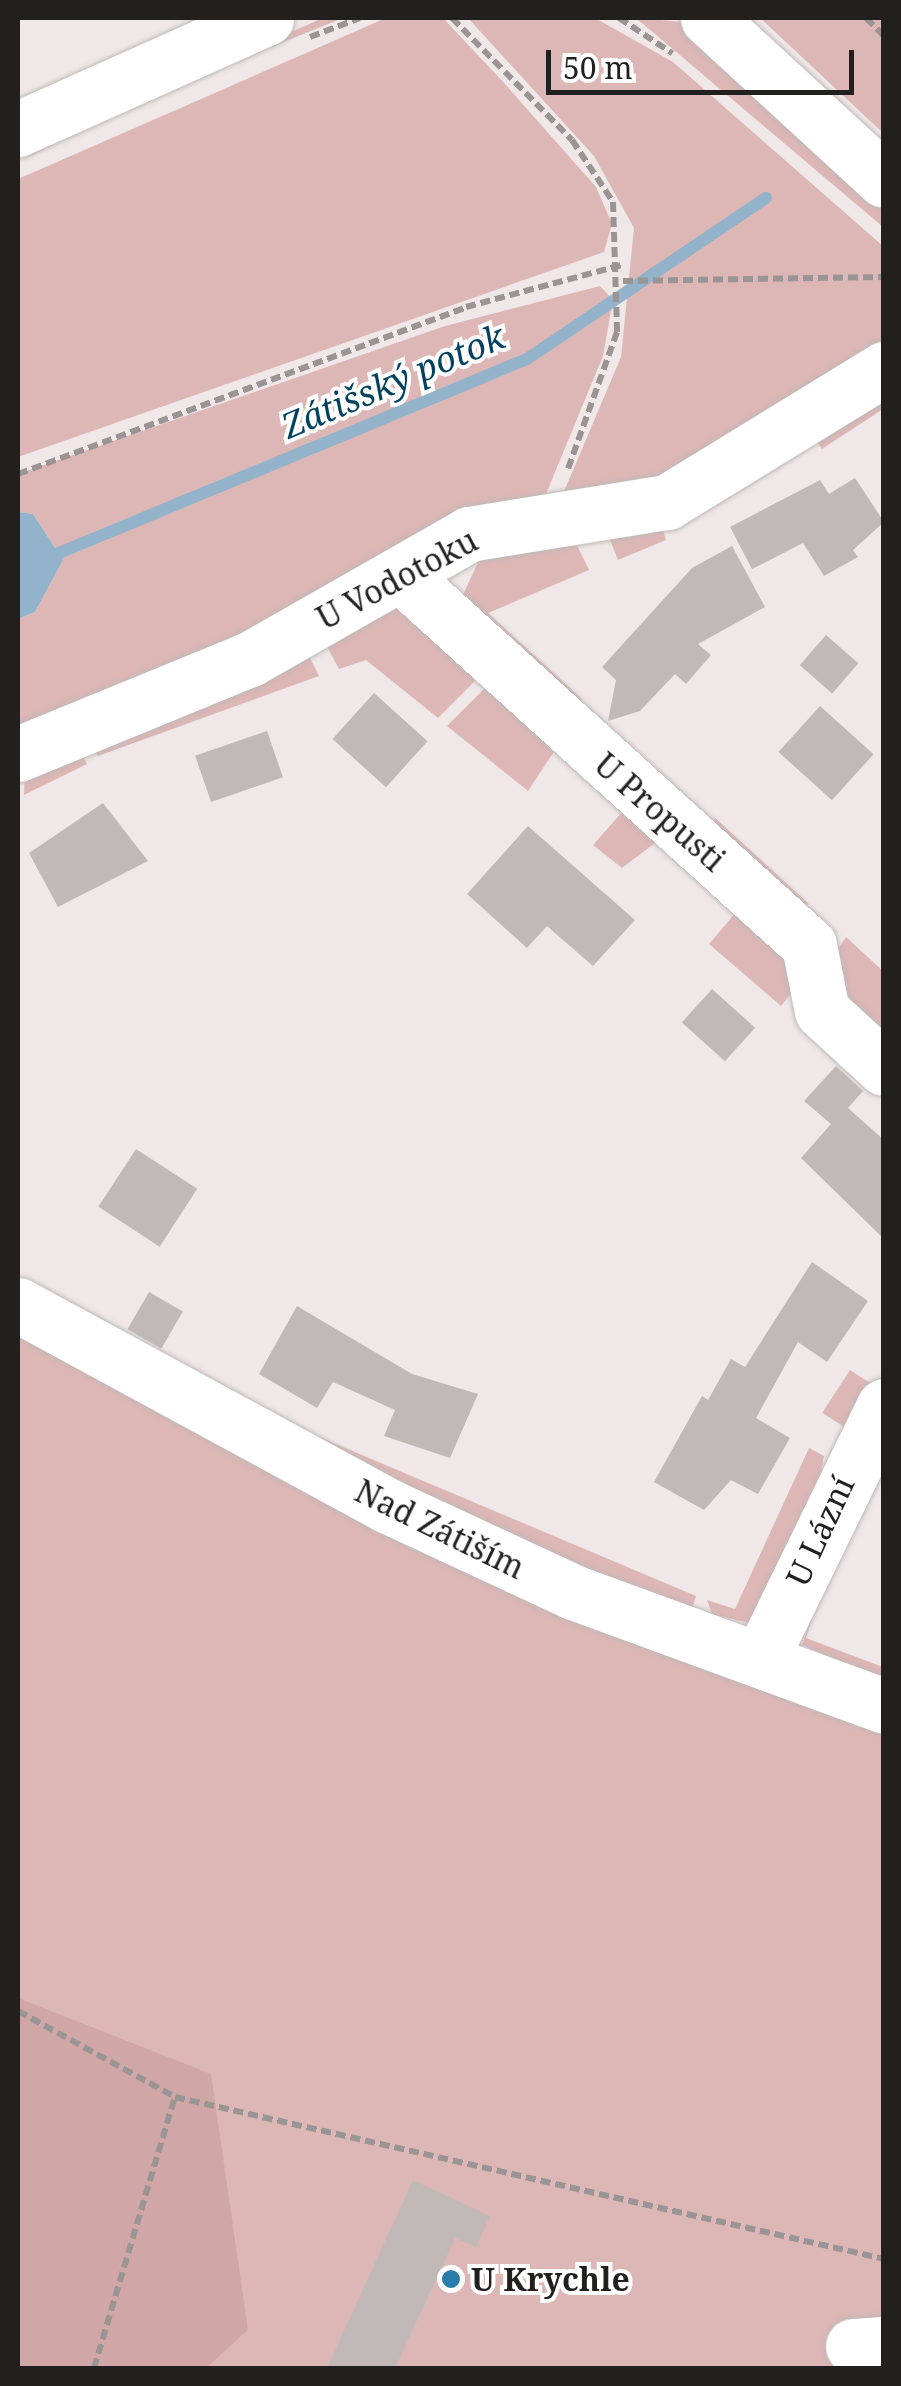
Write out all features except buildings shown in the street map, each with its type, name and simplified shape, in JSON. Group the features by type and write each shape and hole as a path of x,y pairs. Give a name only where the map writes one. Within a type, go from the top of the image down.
{"street":[{"path":"18,129 266,18"},
{"path":"708,18 884,180"},
{"name":"U Vodotoku","path":"18,754 250,659 402,576 469,534 667,502 884,369"},
{"name":"U Propusti","path":"402,576 809,945 822,1011 884,1068"},
{"name":"Nad Zátiším","path":"18,1305 388,1506 573,1592 884,1706"},
{"name":"U Lázní","path":"761,1658 884,1406"}],"path":[{"path":"452,18 572,140 614,202 624,283 618,327 545,521"},
{"path":"866,18 884,36"},
{"path":"18,474 466,307 622,265"},
{"path":"624,283 884,278"},
{"path":"18,2010 175,2097 884,2259"},
{"path":"94,2368 175,2097"}],"shaded area":[{"path":"323,18 343,18 130,104 18,163 91,119"},
{"path":"386,18 443,18 505,84 596,187 612,224 604,252 18,457 18,179"},
{"path":"468,18 595,18 673,62 883,246 883,353 697,469 557,508 621,357 634,228 594,156"},
{"path":"636,18 684,22 883,210 883,227"},
{"path":"760,18 883,18 883,133"},
{"path":"600,286 613,300 603,356 539,511 18,736 18,619 35,612 63,560 33,514 18,512 18,474 445,326"},
{"path":"883,387 883,409 822,449 811,432"},
{"path":"659,518 666,540 618,560 608,535"},
{"path":"572,535 589,570 488,613 582,699 577,708 462,597 484,549"},
{"path":"381,604 401,608 477,679 438,718 366,660 339,669 325,643"},
{"path":"309,656 319,676 98,756 93,749"},
{"path":"486,687 555,750 528,791 447,726"},
{"path":"76,743 87,764 24,795 25,771"},
{"path":"623,811 663,837 622,868 593,845"},
{"path":"715,818 808,903 804,909 710,829"},
{"path":"738,910 792,941 798,985 781,1006 709,944"},
{"path":"846,937 883,971 883,1042 841,1003 835,953"},
{"path":"18,1324 883,1733 883,2368 207,2368 248,2330 41,2012 18,1998"},
{"path":"850,1370 875,1386 847,1429 822,1413"},
{"path":"227,1398 696,1596 692,1609 556,1564"},
{"path":"809,1448 824,1456 816,1497 749,1623 712,1614 707,1600 735,1609"},
{"path":"816,1605 806,1638 883,1667 883,1681 802,1645"},
{"path":"18,1998 211,2074 248,2330 207,2368 18,2368"}],"water":[{"path":"18,512 33,514 63,560 35,612 18,619"}],"waterway":[{"name":"Zátišský potok","path":"18,570 527,359 766,198"}],"place":[{"name":"U Krychle","path":"451,2279"}]}
